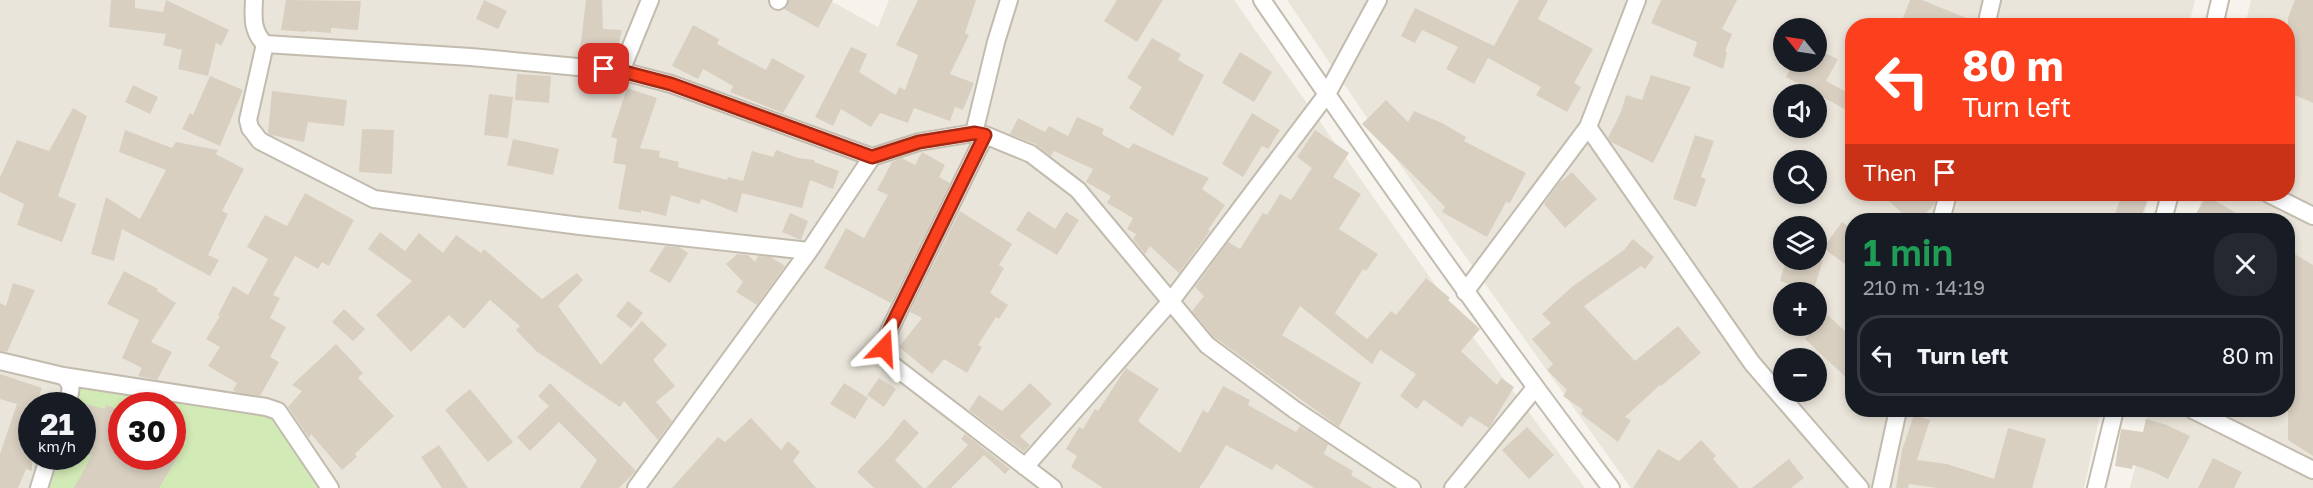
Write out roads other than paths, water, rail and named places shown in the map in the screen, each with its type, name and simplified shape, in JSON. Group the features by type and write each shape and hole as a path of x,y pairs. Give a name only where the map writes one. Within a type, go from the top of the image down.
{"street":[{"path":"254,0 255,32 265,44 471,57 621,71 671,84 872,157 919,142 980,134 1031,154 1078,190 1207,345 1295,410 1412,488"},
{"path":"621,71 650,0"},
{"path":"1009,0 996,42 980,134 889,331 884,348 890,363 1053,488"},
{"path":"1262,0 1465,292 1611,488"},
{"path":"1025,467 1171,301 1327,94 1378,0"},
{"path":"1465,292 1588,127 1637,0"},
{"path":"1988,18 1992,0"},
{"path":"2216,18 2220,0"},
{"path":"265,44 248,120 250,128 260,141 374,199 580,226 810,251"},
{"path":"1588,127 1752,363 1860,488"},
{"path":"636,488 810,251 872,157"},
{"path":"2283,201 2313,216"},
{"path":"0,361 63,376 266,407 278,411 330,488"},
{"path":"63,376 72,387 70,392"},
{"path":"1453,488 1534,387"},
{"path":"1881,488 1896,417"},
{"path":"2096,488 2113,417"},
{"path":"2207,417 2313,470"},
{"path":"39,488 45,470"}]}
